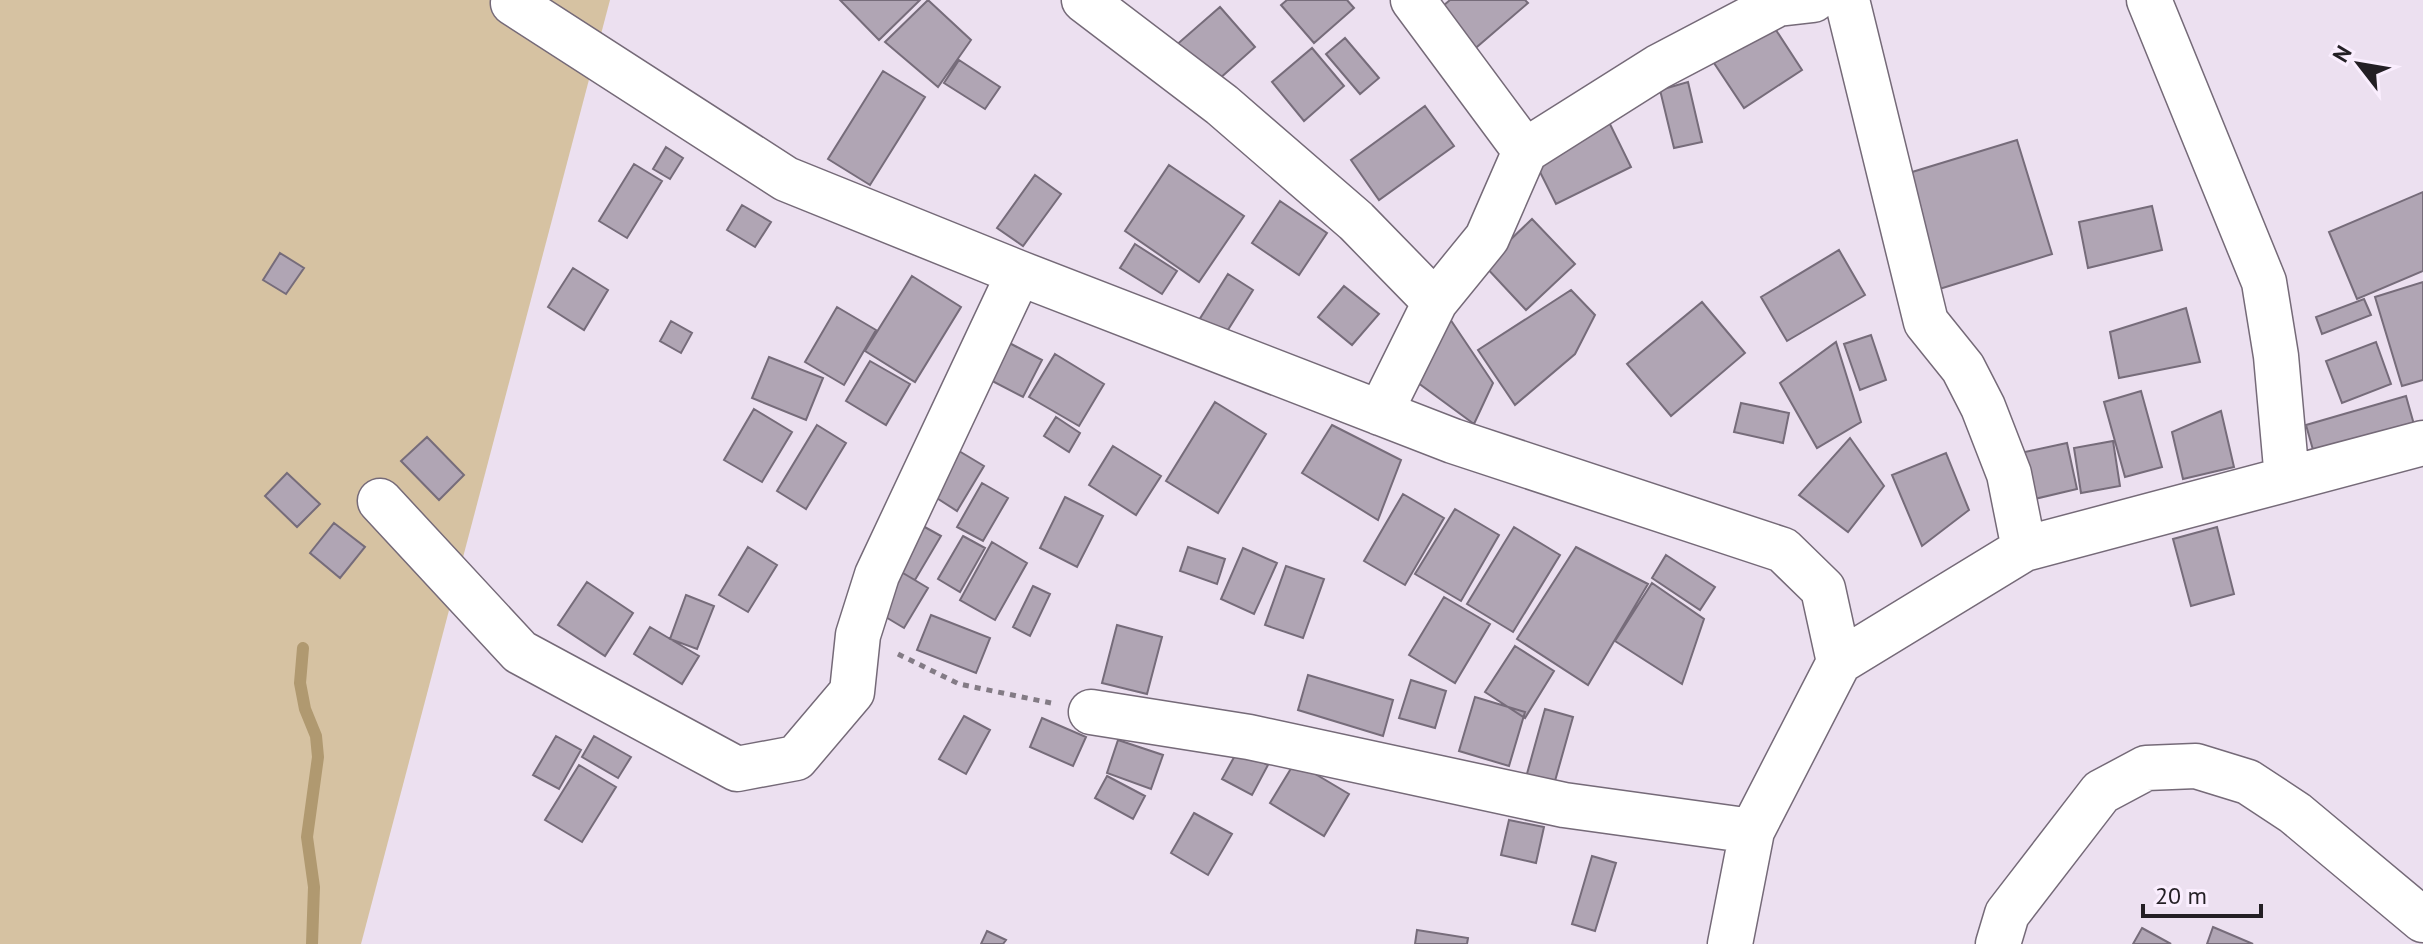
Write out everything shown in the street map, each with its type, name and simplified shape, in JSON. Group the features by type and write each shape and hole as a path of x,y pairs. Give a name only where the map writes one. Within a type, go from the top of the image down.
{"street":[{"path":"1084,0 1222,105 1312,182 1356,221 1435,302"},
{"path":"1413,0 1525,151"},
{"path":"1380,413 1435,302 1487,238 1525,151 1658,67 1778,4 1813,0"},
{"path":"1847,0 1926,322 1963,368 1983,407 2009,474 2024,549"},
{"path":"2149,0 2264,282 2276,356 2287,479"},
{"path":"513,3 786,179 1453,441 1783,550 1823,589 1839,662"},
{"path":"380,501 520,652 737,769 796,758 852,692 858,635 877,575 901,518 1019,273"},
{"path":"1730,944 1752,831 1839,662 2024,549 2423,443"},
{"path":"1091,712 1249,737 1564,805 1752,831"},
{"path":"1998,944 2007,914 2101,792 2146,768 2196,766 2248,782 2295,813 2423,920"}],"path":[{"path":"858,635 959,684 1091,712"}],"shaded area":[{"path":"0,0 610,0 361,944 0,944"}],"building":[{"path":"840,0 920,0 879,40"},
{"path":"928,0 971,40 938,87 885,42"},
{"path":"1287,0 1347,0 1354,8 1314,43 1281,5"},
{"path":"1450,0 1525,0 1528,3 1471,52 1437,11"},
{"path":"1220,7 1255,47 1209,88 1174,47"},
{"path":"1772,24 1802,70 1744,108 1714,63"},
{"path":"1345,38 1379,78 1360,94 1326,54"},
{"path":"1312,48 1344,86 1304,121 1272,82"},
{"path":"959,60 1000,87 985,109 944,83"},
{"path":"883,71 925,97 870,185 828,159"},
{"path":"1688,82 1702,142 1674,148 1660,90"},
{"path":"1425,106 1454,146 1379,200 1351,160"},
{"path":"1605,114 1631,167 1556,204 1530,152"},
{"path":"2017,140 2052,254 1933,291 1899,176"},
{"path":"666,147 683,158 670,179 653,169"},
{"path":"634,164 662,181 627,238 599,221"},
{"path":"1169,165 1244,216 1199,282 1125,231"},
{"path":"1035,175 1061,194 1023,246 997,228"},
{"path":"2423,192 2423,271 2357,299 2329,232"},
{"path":"1280,201 1327,233 1299,275 1252,243"},
{"path":"742,205 771,222 755,247 727,230"},
{"path":"2152,206 2162,250 2088,268 2079,222"},
{"path":"1532,219 1575,264 1526,310 1484,265"},
{"path":"1135,244 1177,271 1162,294 1120,268"},
{"path":"1839,250 1865,295 1787,341 1761,297"},
{"path":"280,253 304,268 286,294 263,280"},
{"path":"573,268 608,290 584,330 548,307"},
{"path":"1228,274 1253,290 1219,344 1194,328"},
{"path":"912,276 961,307 915,382 865,351"},
{"path":"2423,282 2423,380 2402,386 2375,297"},
{"path":"1344,286 1379,314 1352,345 1318,317"},
{"path":"1571,290 1595,315 1575,354 1515,405 1478,350"},
{"path":"2364,299 2371,315 2322,334 2316,317"},
{"path":"1702,302 1745,353 1671,416 1627,364"},
{"path":"837,307 876,330 844,385 805,362"},
{"path":"2186,308 2200,362 2119,378 2110,332"},
{"path":"1448,316 1493,383 1474,424 1406,374"},
{"path":"671,321 692,333 681,353 660,341"},
{"path":"994,335 1042,360 1023,397 975,372"},
{"path":"1871,335 1886,380 1860,390 1844,344"},
{"path":"1836,342 1861,422 1817,448 1780,383"},
{"path":"2376,342 2391,384 2342,403 2326,361"},
{"path":"1055,354 1104,384 1079,426 1029,397"},
{"path":"769,357 823,378 806,420 752,398"},
{"path":"870,361 910,384 886,425 846,401"},
{"path":"2141,391 2162,467 2125,477 2104,402"},
{"path":"2406,396 2415,428 2315,457 2306,425"},
{"path":"1215,402 1266,434 1218,513 1166,481"},
{"path":"1741,403 1789,413 1783,443 1734,432"},
{"path":"754,409 792,432 762,482 724,460"},
{"path":"2221,411 2234,467 2183,479 2172,432"},
{"path":"1056,417 1080,433 1069,452 1044,436"},
{"path":"817,425 846,443 806,509 777,491"},
{"path":"1332,425 1401,460 1378,520 1302,473"},
{"path":"427,437 464,475 439,500 401,461"},
{"path":"1850,438 1884,486 1848,532 1799,495"},
{"path":"2113,441 2120,486 2081,493 2074,448"},
{"path":"2067,443 2077,489 2022,502 2011,455"},
{"path":"1113,446 1161,476 1136,515 1089,485"},
{"path":"959,451 984,466 957,511 932,495"},
{"path":"1946,453 1969,510 1922,546 1892,475"},
{"path":"287,473 320,504 297,527 265,496"},
{"path":"982,483 1008,498 983,541 957,527"},
{"path":"1403,494 1444,518 1405,585 1364,561"},
{"path":"1065,497 1103,516 1077,567 1040,548"},
{"path":"1455,509 1499,535 1461,601 1415,574"},
{"path":"912,520 941,536 915,580 887,564"},
{"path":"334,523 365,547 340,578 310,553"},
{"path":"1514,527 1560,555 1513,632 1467,604"},
{"path":"2217,527 2234,594 2191,606 2173,539"},
{"path":"963,536 985,548 960,592 938,579"},
{"path":"992,542 1027,563 995,620 960,600"},
{"path":"748,547 777,565 748,612 719,595"},
{"path":"1188,547 1225,559 1217,584 1180,571"},
{"path":"1576,547 1648,584 1588,685 1517,639"},
{"path":"1243,548 1277,563 1254,614 1221,599"},
{"path":"1666,555 1715,587 1700,610 1652,578"},
{"path":"1286,566 1324,579 1303,638 1265,625"},
{"path":"893,567 928,588 904,628 869,607"},
{"path":"587,582 633,613 605,656 558,625"},
{"path":"1652,583 1704,619 1682,684 1615,641"},
{"path":"1033,586 1050,594 1030,636 1013,627"},
{"path":"686,595 714,606 697,649 670,639"},
{"path":"1444,597 1490,624 1455,683 1409,655"},
{"path":"931,615 990,638 976,673 917,650"},
{"path":"1117,625 1162,637 1147,694 1102,683"},
{"path":"650,627 699,656 682,684 634,654"},
{"path":"1515,646 1554,671 1525,718 1485,692"},
{"path":"1308,675 1393,700 1383,736 1298,710"},
{"path":"1411,680 1446,691 1435,728 1399,718"},
{"path":"1475,697 1525,712 1509,766 1459,751"},
{"path":"1545,709 1573,717 1553,788 1525,781"},
{"path":"964,716 990,730 966,774 939,759"},
{"path":"1042,718 1086,737 1073,766 1030,747"},
{"path":"556,736 581,750 559,789 533,775"},
{"path":"594,736 631,757 618,778 582,757"},
{"path":"1118,740 1163,755 1151,789 1107,773"},
{"path":"1238,750 1268,765 1252,795 1222,779"},
{"path":"1295,762 1349,794 1324,836 1270,803"},
{"path":"579,765 616,787 582,842 545,820"},
{"path":"1107,776 1145,796 1133,819 1095,798"},
{"path":"1194,813 1232,834 1208,875 1171,853"},
{"path":"1509,820 1544,827 1536,863 1501,855"},
{"path":"1592,856 1616,863 1595,931 1572,924"},
{"path":"2213,927 2253,944 2207,944"},
{"path":"2142,928 2171,944 2133,944"},
{"path":"1417,930 1468,938 1467,944 1415,944"},
{"path":"987,931 1006,940 1003,944 981,944"}],"waterway":[{"path":"303,648 300,683 305,709 316,736 318,757 307,837 314,887 312,944"}]}
